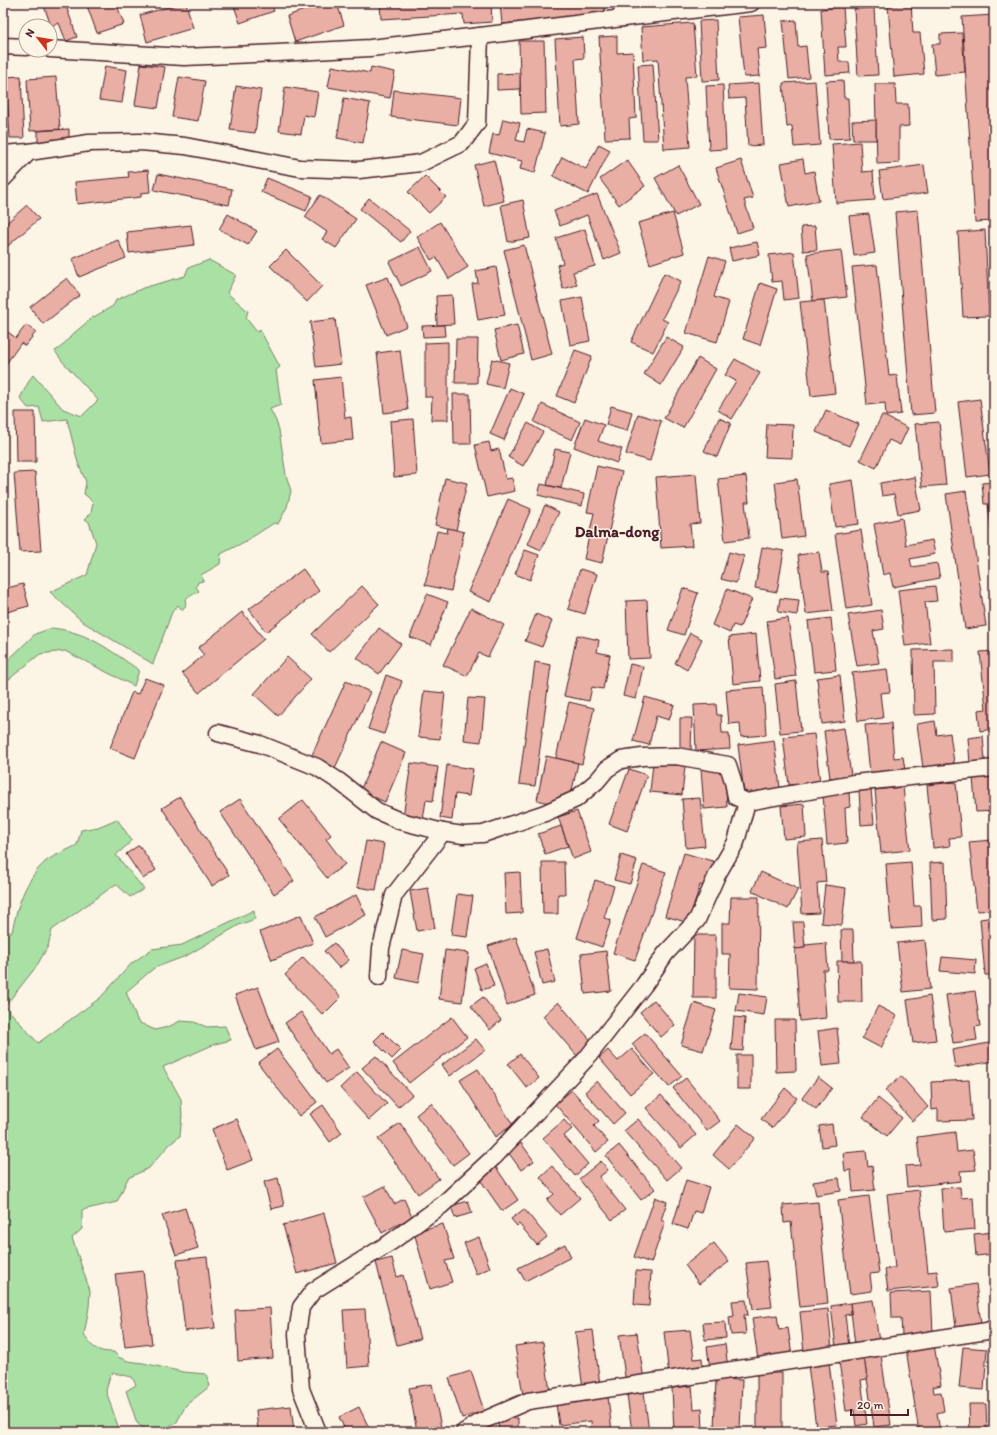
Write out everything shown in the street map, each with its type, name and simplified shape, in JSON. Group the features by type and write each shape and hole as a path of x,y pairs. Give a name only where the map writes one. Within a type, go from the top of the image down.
{"street":[{"path":"58,49 184,57 370,48 480,36 622,11 751,3"},
{"path":"3,154 29,152 89,143 141,142 185,146 300,168 358,170 421,163 462,143 477,123 480,36"},
{"path":"3,46 18,47"},
{"path":"3,179 29,152"},
{"path":"218,733 260,744 317,767 340,782 377,810 400,821 443,832 463,835 483,834 545,813 576,798 597,781 607,768 621,760 642,757 676,756 728,765 736,797 747,802 854,783 994,768"},
{"path":"318,1432 301,1389 297,1334 301,1307 313,1291 391,1242 442,1205 496,1156 586,1058 644,985 666,953 697,920 717,875 736,842 747,802"},
{"path":"379,977 381,948 394,896 443,832"},
{"path":"464,1432 482,1421 528,1401 987,1331 994,1328"}],"green space":[{"path":"209,260 236,275 227,293 248,311 246,318 257,332 260,330 280,367 276,370 281,405 270,409 279,430 286,475 291,491 287,507 278,524 274,523 246,541 221,554 220,564 201,575 203,581 198,582 196,587 199,591 185,599 186,605 182,610 178,605 172,612 153,664 83,622 50,592 87,575 96,543 89,522 85,519 91,513 93,503 84,494 86,482 78,463 67,419 43,422 39,407 28,408 20,398 33,375 63,409 82,416 98,400 62,361 55,351 92,318 113,306 116,300 143,288 185,276 188,268"},
{"path":"52,628 77,633 88,638 108,649 139,670 134,686 65,651 40,654 3,684 3,665 35,634"},
{"path":"117,819 132,841 116,855 144,889 130,897 116,884 52,930 48,946 36,967 5,1006 38,1043 100,998 132,963 152,949 182,945 254,910 255,919 239,925 186,956 154,968 126,992 138,1022 155,1030 168,1027 180,1021 194,1022 207,1027 225,1026 231,1040 215,1044 163,1067 181,1099 182,1116 180,1136 169,1145 149,1168 128,1178 117,1202 82,1210 82,1229 72,1238 90,1291 84,1335 90,1344 96,1349 114,1352 118,1357 128,1361 183,1372 206,1374 210,1386 186,1405 177,1422 164,1430 147,1431 137,1423 126,1391 136,1385 132,1377 114,1373 110,1375 106,1391 120,1432 3,1432 3,933 12,932 16,913 27,885 45,862 77,845 81,830 98,827"}],"building":[{"path":"43,3 65,3 77,37 66,41 58,23 58,18 48,18"},
{"path":"86,3 116,3 124,24 97,33"},
{"path":"186,3 193,28 147,42 140,15"},
{"path":"233,3 271,3 274,11 240,23"},
{"path":"325,3 337,3 344,25 295,42 287,16"},
{"path":"380,3 491,3 492,22 464,24 463,14 381,19"},
{"path":"500,3 604,3 605,13 502,24"},
{"path":"911,3 913,33 920,33 924,74 894,77 888,6"},
{"path":"843,7 846,47 838,47 839,62 849,62 850,73 825,75 821,9"},
{"path":"874,8 878,75 858,76 854,9"},
{"path":"764,15 767,48 757,49 760,76 744,77 738,17"},
{"path":"994,15 994,221 975,222 962,17"},
{"path":"716,20 719,80 702,81 699,21"},
{"path":"796,20 798,47 806,46 809,77 789,79 783,21"},
{"path":"693,23 697,76 685,77 690,147 664,149 658,59 643,60 641,27"},
{"path":"962,33 965,72 935,75 932,44 940,44 940,34"},
{"path":"617,36 617,53 633,52 636,118 629,119 630,138 605,139 599,37"},
{"path":"583,37 584,58 575,59 579,124 560,126 555,39"},
{"path":"519,41 544,41 546,113 521,114"},
{"path":"141,64 165,67 158,108 135,105"},
{"path":"653,64 658,140 643,140 638,65"},
{"path":"105,66 127,70 122,103 99,100"},
{"path":"332,66 370,73 371,67 395,72 390,98 328,87"},
{"path":"520,73 520,89 497,90 497,74"},
{"path":"21,76 24,138 10,138 6,77"},
{"path":"56,77 60,129 30,131 27,79"},
{"path":"179,77 205,81 198,121 172,117"},
{"path":"843,80 844,98 848,98 850,138 829,139 826,81"},
{"path":"815,81 820,145 794,147 792,126 787,127 783,83"},
{"path":"759,83 763,145 748,146 745,98 729,99 728,85"},
{"path":"875,84 895,84 896,104 908,104 909,126 899,127 899,163 877,164"},
{"path":"723,85 726,149 709,150 706,86"},
{"path":"236,86 261,90 255,133 230,130"},
{"path":"285,87 318,92 314,117 304,115 301,134 279,131"},
{"path":"394,90 461,98 458,125 391,117"},
{"path":"344,98 370,103 363,143 337,138"},
{"path":"503,119 520,123 516,140 524,142 527,129 545,133 535,173 520,169 522,161 489,153 493,134 499,135"},
{"path":"876,120 876,140 853,140 852,121"},
{"path":"69,129 69,140 38,142 38,131"},
{"path":"860,142 862,172 873,171 875,200 836,203 832,144"},
{"path":"599,144 610,150 588,194 553,176 562,157 586,169"},
{"path":"803,159 805,173 814,171 819,201 789,207 781,163"},
{"path":"494,160 504,201 484,206 474,165"},
{"path":"627,160 645,186 619,205 600,179"},
{"path":"741,160 753,198 744,200 753,228 737,233 716,168"},
{"path":"678,165 699,204 676,216 655,178"},
{"path":"924,165 928,193 883,199 879,171"},
{"path":"148,170 150,192 141,193 141,197 77,204 75,182 129,177 128,172"},
{"path":"158,174 232,189 229,205 154,190"},
{"path":"425,176 446,197 429,213 408,192"},
{"path":"267,178 312,196 306,211 261,192"},
{"path":"597,194 621,253 604,260 587,215 560,226 554,211"},
{"path":"320,195 356,219 336,248 322,239 327,232 305,217"},
{"path":"369,198 410,231 401,242 360,209"},
{"path":"523,200 530,238 508,242 501,205"},
{"path":"27,205 39,219 3,250 3,226"},
{"path":"918,210 935,413 911,415 895,212"},
{"path":"673,213 684,253 650,264 638,223"},
{"path":"228,214 257,231 248,245 219,229"},
{"path":"869,214 875,253 854,256 849,216"},
{"path":"440,222 468,267 449,279 436,257 431,260 417,237"},
{"path":"191,225 194,245 129,253 127,232"},
{"path":"815,226 817,250 803,251 801,227"},
{"path":"585,229 595,266 573,272 577,285 563,289 557,265 563,263 556,238"},
{"path":"985,230 989,316 963,317 958,232"},
{"path":"118,240 126,258 79,277 72,259"},
{"path":"757,242 760,255 732,261 729,248"},
{"path":"524,245 552,354 531,360 504,250"},
{"path":"420,247 432,271 401,286 389,262"},
{"path":"286,250 322,286 307,302 270,266"},
{"path":"841,250 847,297 813,301 807,254"},
{"path":"794,252 799,298 784,300 782,281 772,282 769,255"},
{"path":"709,256 725,261 714,297 729,302 717,342 686,333"},
{"path":"877,265 889,376 897,375 901,414 886,416 885,403 867,405 852,267"},
{"path":"496,267 505,315 478,320 472,284 478,283 476,271"},
{"path":"664,273 681,281 662,319 668,322 653,352 631,342"},
{"path":"388,277 407,326 386,335 366,285"},
{"path":"67,278 80,295 43,324 30,307"},
{"path":"760,283 777,289 760,345 743,339"},
{"path":"452,295 454,324 437,325 436,296"},
{"path":"582,297 590,341 570,345 562,301"},
{"path":"824,300 835,393 811,396 800,302"},
{"path":"335,319 341,364 316,367 310,322"},
{"path":"26,325 36,332 25,346 21,343 3,368 3,333 5,330 16,338"},
{"path":"444,325 445,336 423,337 422,326"},
{"path":"517,325 524,354 501,360 494,330"},
{"path":"666,337 684,347 661,385 644,374"},
{"path":"456,339 478,339 477,383 455,383"},
{"path":"448,342 448,420 431,420 432,397 425,397 425,343"},
{"path":"400,350 408,410 384,413 377,353"},
{"path":"575,350 592,356 574,403 557,396"},
{"path":"698,358 716,369 683,428 664,418"},
{"path":"492,359 509,363 503,388 486,384"},
{"path":"735,359 760,373 732,419 718,410 736,381 725,375"},
{"path":"341,377 345,418 351,417 353,440 321,443 315,380"},
{"path":"510,388 524,394 504,440 490,434"},
{"path":"453,394 470,394 471,444 454,444"},
{"path":"980,399 990,474 967,477 958,402"},
{"path":"542,404 580,422 572,440 534,422"},
{"path":"611,406 632,412 627,431 606,425"},
{"path":"826,410 859,424 849,446 816,432"},
{"path":"15,412 35,412 36,462 16,462"},
{"path":"638,414 661,421 650,461 626,454"},
{"path":"882,415 908,428 900,445 889,440 876,468 860,460"},
{"path":"585,418 604,425 598,441 622,449 617,463 574,447"},
{"path":"719,418 731,423 717,457 704,451"},
{"path":"413,419 417,475 394,477 390,421"},
{"path":"939,422 946,485 922,487 915,424"},
{"path":"528,423 543,432 523,466 508,457"},
{"path":"767,424 793,425 792,458 765,457"},
{"path":"489,442 491,451 499,449 506,479 512,478 515,491 487,497 475,445"},
{"path":"555,449 570,452 561,488 547,485"},
{"path":"597,466 622,472 602,563 584,559 594,513 587,512"},
{"path":"35,472 41,551 20,552 14,473"},
{"path":"696,474 700,523 690,524 692,546 661,548 656,477"},
{"path":"746,476 749,502 745,502 749,538 725,541 718,479"},
{"path":"915,477 921,510 898,514 894,494 882,496 880,483"},
{"path":"445,478 467,483 456,530 435,525"},
{"path":"797,479 804,536 782,539 775,482"},
{"path":"853,480 859,524 835,527 829,484"},
{"path":"994,482 994,550 988,504 984,504 982,483"},
{"path":"541,484 584,494 582,506 538,495"},
{"path":"966,491 986,626 965,629 946,494"},
{"path":"508,499 531,509 491,602 468,592"},
{"path":"545,505 559,512 541,550 528,544"},
{"path":"902,518 906,545 932,540 935,554 910,559 912,567 937,563 940,578 893,587 890,573 883,575 874,524"},
{"path":"448,528 464,532 451,591 425,585 437,531 447,533"},
{"path":"861,530 872,605 846,609 835,534"},
{"path":"762,547 784,551 777,592 755,588"},
{"path":"525,550 539,555 530,580 515,574"},
{"path":"729,552 744,556 736,583 721,579"},
{"path":"819,552 822,572 828,572 833,611 806,614 798,555"},
{"path":"303,569 319,591 266,632 249,609"},
{"path":"580,569 597,574 585,614 568,609"},
{"path":"23,584 29,606 3,613 3,589"},
{"path":"362,586 379,604 329,652 312,634"},
{"path":"935,586 937,601 925,602 930,643 905,646 898,590"},
{"path":"683,588 698,593 684,635 668,630"},
{"path":"727,589 752,599 740,627 733,625 730,633 712,625"},
{"path":"427,594 448,602 431,645 410,637"},
{"path":"780,598 799,600 797,615 778,612"},
{"path":"647,600 650,658 628,659 626,601"},
{"path":"471,608 504,625 488,657 479,653 467,676 443,665"},
{"path":"881,610 884,629 873,631 879,663 857,666 848,615"},
{"path":"242,612 264,639 199,693 182,673 204,655 198,648"},
{"path":"536,614 552,621 542,647 525,641"},
{"path":"788,618 796,676 775,679 767,621"},
{"path":"831,618 836,670 814,672 808,621"},
{"path":"379,628 401,644 379,674 357,658"},
{"path":"690,633 702,639 687,670 675,663"},
{"path":"756,634 760,681 733,684 729,637"},
{"path":"577,635 599,640 597,652 610,655 603,689 592,687 589,701 564,696"},
{"path":"954,649 954,662 934,662 935,714 914,715 913,650"},
{"path":"994,651 994,729 980,731 978,710 986,709 980,652"},
{"path":"287,657 311,679 278,716 254,694"},
{"path":"535,662 551,665 535,786 519,784"},
{"path":"630,664 643,667 636,699 623,696"},
{"path":"887,669 890,692 880,693 883,718 858,721 852,673"},
{"path":"386,675 402,681 384,734 368,729"},
{"path":"840,675 845,721 822,724 817,678"},
{"path":"145,678 164,685 135,758 110,748 132,692 138,694"},
{"path":"346,681 370,692 335,768 311,757"},
{"path":"796,681 801,731 780,733 775,684"},
{"path":"763,687 766,735 741,737 740,723 729,724 726,690"},
{"path":"424,691 445,693 440,739 418,737"},
{"path":"645,697 674,705 669,720 656,716 649,745 633,741"},
{"path":"468,698 485,699 481,742 464,740"},
{"path":"569,702 594,708 582,764 556,758"},
{"path":"716,704 717,715 721,715 722,733 729,733 730,749 696,751 694,705"},
{"path":"680,718 692,718 691,751 680,751"},
{"path":"935,721 937,735 950,733 954,763 923,768 917,724"},
{"path":"891,723 894,758 903,757 905,770 870,773 865,725"},
{"path":"844,728 851,775 830,778 824,731"},
{"path":"814,734 820,782 789,785 783,737"},
{"path":"983,736 985,761 970,763 968,738"},
{"path":"774,740 780,788 744,793 738,745"},
{"path":"381,742 406,753 385,802 360,791"},
{"path":"546,756 578,763 571,795 565,794 563,802 554,800 553,804 537,800"},
{"path":"411,763 438,767 433,801 426,800 423,820 403,817"},
{"path":"653,763 685,766 682,795 650,792"},
{"path":"447,765 473,769 469,796 455,794 452,820 440,818"},
{"path":"725,767 727,807 704,809 701,769"},
{"path":"629,769 647,775 627,831 609,824"},
{"path":"994,776 994,811 976,812 973,778"},
{"path":"956,782 961,837 949,838 950,846 933,848 927,785"},
{"path":"903,787 910,850 881,853 875,790"},
{"path":"871,789 874,824 861,825 859,790"},
{"path":"849,793 850,807 845,808 847,843 827,845 823,795"},
{"path":"180,797 229,875 212,886 162,808"},
{"path":"700,798 705,846 686,848 682,799"},
{"path":"240,799 294,881 274,894 220,812"},
{"path":"303,800 331,835 326,839 345,864 327,878 279,819"},
{"path":"804,804 806,837 784,839 781,806"},
{"path":"577,811 591,852 573,859 558,817"},
{"path":"561,826 568,846 545,854 538,834"},
{"path":"822,840 826,882 817,883 819,913 802,914 797,842"},
{"path":"992,840 994,862 994,910 977,911 969,842"},
{"path":"366,841 384,844 376,890 357,887"},
{"path":"139,845 156,870 143,879 126,854"},
{"path":"684,853 716,862 708,888 700,885 689,923 665,916"},
{"path":"621,855 637,860 630,884 614,880"},
{"path":"542,862 564,862 565,894 558,894 558,914 543,914"},
{"path":"911,862 914,906 921,906 922,927 891,929 886,864"},
{"path":"945,862 947,919 932,920 930,863"},
{"path":"643,865 666,872 635,960 613,953"},
{"path":"520,872 522,913 506,914 504,873"},
{"path":"761,872 798,889 788,909 752,891"},
{"path":"595,880 614,886 604,918 611,920 602,947 577,938"},
{"path":"825,885 846,888 842,925 821,923"},
{"path":"428,888 435,928 417,931 410,891"},
{"path":"457,894 473,896 467,937 451,935"},
{"path":"356,895 366,915 325,937 315,917"},
{"path":"731,897 759,897 758,989 729,988 730,954 722,954 722,923 730,923"},
{"path":"301,915 313,943 272,960 260,932"},
{"path":"994,917 994,975 985,975 980,919"},
{"path":"793,922 803,922 805,948 795,949"},
{"path":"841,930 853,930 854,961 842,961"},
{"path":"694,935 716,935 716,998 693,998"},
{"path":"516,937 535,995 507,1005 488,946"},
{"path":"925,940 930,989 903,992 897,943"},
{"path":"334,943 349,960 339,968 324,951"},
{"path":"826,943 828,970 823,970 826,1018 800,1021 795,949 805,948 805,945"},
{"path":"547,949 555,982 542,985 534,952"},
{"path":"402,950 424,954 418,983 396,978"},
{"path":"445,950 469,953 462,1002 439,999"},
{"path":"606,951 611,991 585,994 581,954"},
{"path":"303,957 341,997 323,1015 285,975"},
{"path":"942,957 976,960 975,974 940,971"},
{"path":"837,961 861,961 862,1002 838,1002"},
{"path":"486,963 494,986 482,990 474,968"},
{"path":"258,987 279,1042 256,1050 235,995"},
{"path":"975,991 980,1026 975,1027 977,1040 953,1043 946,995"},
{"path":"739,993 767,997 764,1015 736,1011"},
{"path":"930,996 936,1040 913,1043 907,1000"},
{"path":"483,997 501,1020 490,1030 471,1006"},
{"path":"654,1000 675,1025 661,1037 640,1012"},
{"path":"558,1002 593,1043 577,1056 543,1016"},
{"path":"694,1003 716,1010 703,1051 681,1045"},
{"path":"878,1006 897,1016 881,1048 862,1038"},
{"path":"301,1012 329,1054 336,1049 349,1068 326,1083 285,1023"},
{"path":"452,1017 467,1037 409,1083 393,1063"},
{"path":"734,1017 745,1018 743,1051 731,1050"},
{"path":"775,1020 795,1020 796,1071 776,1072"},
{"path":"837,1028 841,1064 822,1066 818,1031"},
{"path":"383,1032 401,1050 392,1059 374,1041"},
{"path":"645,1033 682,1076 669,1087 632,1044"},
{"path":"476,1039 485,1050 450,1076 442,1065"},
{"path":"994,1042 994,1061 955,1068 952,1050"},
{"path":"277,1049 317,1102 299,1116 258,1063"},
{"path":"632,1049 654,1074 630,1094 599,1058 608,1050 618,1061"},
{"path":"520,1054 539,1078 527,1088 508,1064"},
{"path":"737,1055 751,1055 751,1089 737,1089"},
{"path":"376,1056 412,1095 398,1107 362,1068"},
{"path":"478,1069 513,1125 495,1137 460,1080"},
{"path":"357,1072 387,1104 369,1120 340,1088"},
{"path":"901,1076 928,1107 912,1121 885,1090"},
{"path":"818,1077 832,1088 816,1109 802,1098"},
{"path":"686,1078 720,1121 707,1131 673,1088"},
{"path":"969,1080 972,1120 938,1121 938,1109 932,1110 931,1082"},
{"path":"597,1081 625,1113 613,1124 585,1092"},
{"path":"785,1088 797,1098 772,1128 761,1119"},
{"path":"572,1090 599,1121 594,1126 608,1142 596,1152 555,1104"},
{"path":"661,1095 696,1135 681,1148 646,1108"},
{"path":"878,1098 902,1118 887,1136 863,1117"},
{"path":"431,1103 469,1153 453,1165 416,1115"},
{"path":"323,1105 342,1133 330,1142 310,1114"},
{"path":"237,1119 253,1160 227,1170 212,1129"},
{"path":"638,1119 681,1168 667,1180 624,1131"},
{"path":"564,1120 572,1129 564,1136 588,1164 575,1176 543,1138"},
{"path":"400,1123 439,1179 418,1194 378,1139"},
{"path":"738,1124 755,1138 729,1169 713,1155"},
{"path":"832,1124 835,1145 822,1147 819,1126"},
{"path":"955,1132 957,1152 973,1150 976,1170 960,1171 961,1181 907,1187 905,1166 920,1165 917,1137"},
{"path":"521,1143 534,1161 521,1170 508,1152"},
{"path":"619,1145 655,1189 641,1200 606,1156"},
{"path":"866,1151 868,1167 872,1166 875,1190 853,1192 851,1170 845,1171 843,1153"},
{"path":"601,1161 608,1170 599,1177 625,1210 612,1220 579,1179"},
{"path":"495,1166 518,1200 502,1211 479,1178"},
{"path":"552,1166 580,1198 560,1215 547,1200 554,1194 540,1177"},
{"path":"278,1178 284,1206 271,1209 264,1182"},
{"path":"839,1178 841,1191 816,1195 813,1182"},
{"path":"686,1180 709,1187 701,1213 694,1211 688,1229 673,1224"},
{"path":"385,1186 394,1204 404,1199 412,1217 382,1233 363,1197"},
{"path":"960,1187 961,1198 973,1197 975,1229 944,1232 941,1188"},
{"path":"919,1190 928,1272 937,1271 939,1286 888,1291 885,1269 895,1268 887,1194"},
{"path":"869,1196 879,1273 870,1274 872,1291 850,1294 838,1200"},
{"path":"655,1197 667,1202 661,1220 665,1222 651,1263 634,1257"},
{"path":"468,1201 472,1213 455,1218 451,1206"},
{"path":"818,1202 828,1304 800,1307 791,1222 784,1223 783,1205"},
{"path":"185,1208 198,1248 176,1255 162,1215"},
{"path":"524,1209 547,1237 537,1245 519,1224 517,1226 511,1219"},
{"path":"324,1213 337,1263 297,1274 283,1225"},
{"path":"443,1224 454,1259 445,1261 452,1282 430,1289 414,1232"},
{"path":"994,1232 994,1254 976,1256 974,1234"},
{"path":"479,1237 490,1268 476,1274 464,1243"},
{"path":"714,1243 729,1262 699,1284 685,1265"},
{"path":"565,1244 571,1257 525,1281 518,1268"},
{"path":"207,1257 215,1328 185,1331 177,1260"},
{"path":"392,1258 397,1277 403,1275 420,1339 397,1345 376,1262"},
{"path":"766,1261 772,1307 753,1309 746,1263"},
{"path":"143,1271 152,1344 125,1347 115,1274"},
{"path":"636,1271 651,1272 649,1306 634,1305"},
{"path":"976,1284 981,1324 956,1327 951,1288"},
{"path":"931,1291 933,1333 902,1335 901,1318 892,1318 891,1293"},
{"path":"746,1300 748,1315 744,1315 746,1334 731,1335 729,1317 734,1316 732,1301"},
{"path":"873,1300 879,1342 855,1345 850,1303"},
{"path":"850,1303 851,1314 845,1315 849,1346 836,1348 831,1306"},
{"path":"270,1308 273,1358 238,1361 235,1310"},
{"path":"365,1309 369,1366 347,1368 343,1310"},
{"path":"828,1309 832,1350 804,1353 800,1312"},
{"path":"777,1315 779,1330 788,1328 792,1355 758,1360 752,1318"},
{"path":"725,1322 726,1338 705,1340 703,1323"},
{"path":"593,1330 600,1385 583,1388 575,1332"},
{"path":"690,1330 694,1359 702,1358 703,1372 669,1376 664,1332"},
{"path":"637,1333 644,1380 626,1383 619,1335"},
{"path":"543,1342 550,1391 523,1395 515,1346"},
{"path":"725,1344 728,1368 710,1370 707,1347"},
{"path":"934,1345 941,1385 933,1387 934,1393 941,1392 944,1411 937,1413 940,1431 919,1432 906,1349"},
{"path":"963,1347 987,1349 984,1390 959,1388"},
{"path":"881,1355 891,1425 874,1427 864,1357"},
{"path":"864,1357 867,1379 861,1380 867,1424 856,1426 854,1410 846,1411 839,1361"},
{"path":"829,1363 837,1425 816,1427 808,1365"},
{"path":"471,1371 484,1411 462,1418 449,1378"},
{"path":"757,1373 782,1373 782,1430 757,1430"},
{"path":"716,1379 742,1380 740,1430 714,1429"},
{"path":"432,1384 442,1432 417,1432 409,1388"},
{"path":"692,1386 694,1409 702,1408 703,1432 674,1432 672,1388"},
{"path":"644,1392 649,1432 632,1432 627,1395"},
{"path":"608,1397 612,1432 592,1432 591,1421 559,1425 556,1404"},
{"path":"969,1404 986,1404 987,1432 970,1432"},
{"path":"291,1406 294,1432 258,1432 256,1410"},
{"path":"359,1407 371,1432 346,1432 339,1417"},
{"path":"518,1418 518,1432 499,1432 498,1419"}],"district":[{"name":"Dalma-dong","path":"617,531"}]}
